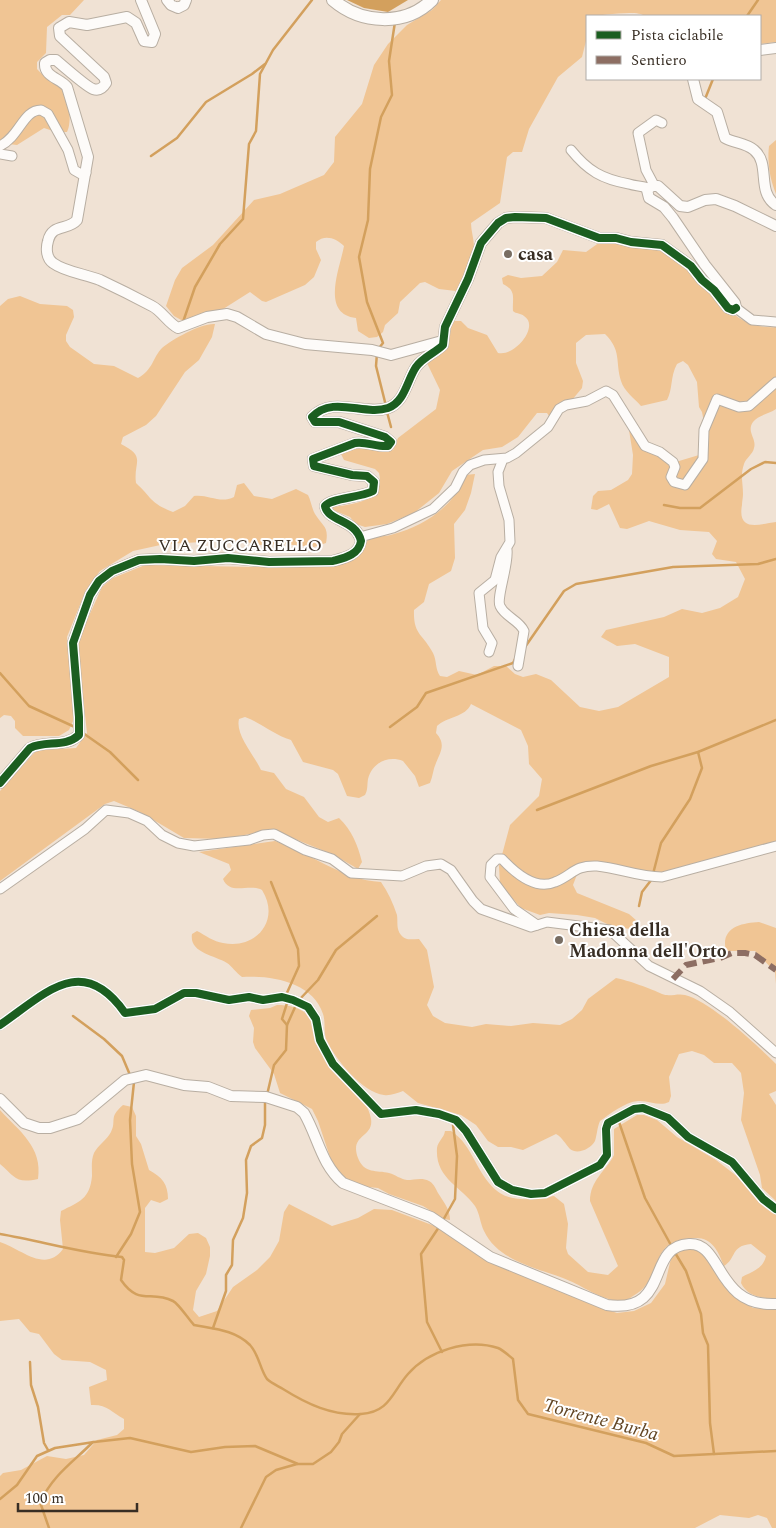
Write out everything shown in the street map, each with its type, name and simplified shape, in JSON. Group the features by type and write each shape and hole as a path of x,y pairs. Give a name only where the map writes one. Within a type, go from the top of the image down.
{"main road":[{"path":"333,0 344,8 361,14 390,20 414,12 432,0"}],"street":[{"path":"141,0 155,34 155,39 150,43 142,38 134,20 127,17 87,26 69,22 59,28 60,36 104,77 106,84 104,87 92,89 56,60 50,60 45,64 48,74 61,80 67,87 87,148 88,165 77,220 71,225 55,229 48,241 48,256 58,266 99,280 153,307 178,328 207,317 227,314 237,317 266,334 305,344 396,355 442,341"},
{"path":"167,0 178,8 184,5 186,0"},
{"path":"761,50 776,48"},
{"path":"692,80 698,99 715,109 719,115 725,138 748,146 759,156 765,191 776,205"},
{"path":"0,146 15,135 29,114 41,110 48,114 68,150 74,170 81,174 86,173"},
{"path":"662,123 656,120 638,133 651,187 647,194 649,198 664,207 673,218 705,265 735,303 736,308 752,320 776,322"},
{"path":"571,150 582,164 592,172 615,181 662,188 680,206 688,207 710,199 716,199 776,226"},
{"path":"0,154 12,156"},
{"path":"736,308 733,310 728,308 691,266 662,245 631,242 616,238 599,238 546,218 506,218 498,223 481,243 468,279 451,312 441,347 425,357 416,367 403,394 388,408 375,410 337,407 321,410 312,416 314,422 339,422 385,437 391,442 388,446 382,447 362,442 355,443 313,459 314,466 352,475 367,476 374,482 373,491 355,498 333,501 324,506 329,514 354,527 360,537 416,519 434,509 446,498 455,488 462,472 470,465 484,460 503,458 525,448 552,425 555,413 562,407 587,401 603,391 609,391 645,446 660,452 673,462 675,467 672,479 682,485 686,483 703,459 704,430 717,399 739,407 749,406 776,382"},
{"path":"489,652 492,643 483,628 479,593 495,580 501,557 506,550 511,534 501,497 498,472 503,458"},
{"name":"VIA ZUCCARELLO","path":"0,783 30,748 37,744 68,742 78,735 79,717 73,643 90,595 99,582 112,571 139,560 160,559 228,558 269,562 333,561 357,551 360,546 360,537"},
{"path":"506,550 507,561 499,601 505,613 518,622 524,631 518,666"},
{"path":"0,889 86,830 106,810 129,813 147,821 162,835 178,843 194,846 241,841 274,834 305,850 332,859 351,873 402,876 426,866 441,864 451,870 473,901 482,909 531,927 547,922 568,924 592,930 610,930 649,966 700,991 730,1012 776,1053"},
{"path":"537,925 514,909 490,877 491,865 497,859 502,859 527,880 543,886 556,882 572,871 582,867 598,866 643,877 662,877 776,846"},
{"path":"0,1025 55,987 70,981 101,987 114,996 125,1013 155,1009 184,994 196,993 229,1000 248,997 262,1000 282,997 308,1007 316,1019 320,1040 333,1064 363,1094 377,1112 381,1114 416,1110 439,1114 456,1120 466,1131 498,1182 512,1190 545,1193 600,1165 607,1155 606,1129 608,1123 634,1108 643,1108 668,1118 688,1137 732,1162 763,1200 776,1209"},
{"path":"0,1099 24,1123 39,1128 50,1128 78,1119 120,1083 141,1076 184,1086 208,1087 231,1096 266,1098 297,1108 304,1113 326,1163 333,1175 343,1183 431,1217 490,1256 552,1280 607,1305 626,1306 638,1302 652,1288 667,1252 673,1248 689,1244 704,1248 710,1254 725,1280 743,1298 757,1304 776,1304"}],"shaded area":[{"path":"0,0 84,0 70,15 62,15 47,27 46,53 37,62 37,69 65,93 69,110 69,128 67,132 56,132 44,128 17,145 0,143"},
{"path":"347,0 408,0 388,12 364,8"},
{"path":"441,0 776,0 776,42 761,44 761,15 643,15 627,13 586,15 586,41 582,57 558,77 529,129 522,152 513,152 507,157 500,203 471,223 473,251 467,270 456,291 439,289 425,282 420,283 400,302 398,313 385,325 383,332 377,337 369,338 358,331 356,318 345,315 338,308 335,299 337,277 344,246 338,241 323,238 316,242 316,249 321,260 314,277 305,285 266,302 250,292 220,311 183,321 174,316 166,306 175,280 182,268 213,245 254,200 280,194 324,175 334,162 335,137 362,104 374,65 388,44 407,25 432,10"},
{"path":"776,140 776,194 772,183 768,158 769,146"},
{"path":"600,242 640,246 669,255 690,270 733,314 746,322 760,326 776,327 776,409 758,418 751,426 755,444 743,468 741,514 743,520 751,525 776,522 776,841 727,857 658,873 581,864 573,885 577,893 629,914 637,921 631,929 613,927 595,918 549,913 540,915 521,908 500,884 499,866 510,825 539,796 542,779 529,764 528,746 521,730 471,704 465,712 437,726 436,733 441,741 442,748 430,783 419,787 415,776 403,761 397,759 386,760 377,765 370,773 366,793 359,798 347,796 338,774 333,770 303,762 291,740 245,717 239,719 240,732 261,770 274,773 286,789 304,797 319,817 328,822 339,818 344,823 359,850 362,862 358,869 334,855 273,830 221,839 184,838 140,812 114,801 105,804 0,881 0,791 35,752 76,748 87,733 79,661 79,638 102,587 113,578 145,565 262,567 345,563 362,551 368,539 391,535 427,520 454,496 461,486 465,475 475,474 465,510 454,524 455,558 451,571 429,584 424,602 414,610 415,625 419,634 433,653 440,676 447,677 459,671 477,675 494,666 506,666 515,674 523,677 536,674 551,680 580,707 599,711 618,707 669,677 669,657 635,644 617,646 601,637 606,630 664,617 682,609 702,613 720,608 738,597 745,579 736,562 716,559 712,554 717,541 709,532 680,530 649,521 627,529 620,528 609,504 597,510 591,509 593,496 598,491 611,490 628,480 632,474 633,455 629,430 638,431 644,443 669,464 699,455 707,438 702,412 699,407 697,382 688,365 683,361 677,364 667,400 641,406 622,385 616,351 610,340 605,334 586,335 576,343 576,363 583,381 582,388 557,418 551,419 547,413 537,413 518,437 502,447 483,450 452,471 439,493 414,513 387,524 365,527 356,524 350,517 333,510 333,507 358,502 373,495 378,490 380,482 379,473 375,469 344,460 341,454 347,450 360,447 393,450 398,438 436,409 440,390 426,361 449,344 451,327 454,321 461,321 468,328 487,335 498,353 505,353 511,350 523,340 529,327 528,321 524,316 513,311 512,292 503,284 502,278 508,275 521,278 542,276 557,262 563,250 586,252"},
{"path":"20,296 40,304 67,306 73,310 74,317 66,335 66,341 70,347 94,364 114,366 138,378 147,371 159,352 167,344 202,326 215,324 212,337 199,360 185,372 156,416 146,425 123,437 121,444 134,453 136,457 136,483 156,503 173,512 185,506 194,496 224,500 234,497 237,485 244,483 254,496 272,499 296,489 308,495 314,512 327,533 326,543 314,547 283,544 258,545 240,540 165,544 133,551 100,571 86,590 67,637 74,719 69,730 59,736 23,736 15,728 15,721 11,716 4,715 0,718 0,306 8,299"},
{"path":"275,841 340,871 367,880 381,882 397,915 399,933 407,939 419,939 427,950 434,987 427,1005 433,1016 445,1023 472,1027 486,1024 511,1026 533,1023 560,1025 572,1019 582,1010 588,999 616,978 665,995 685,995 720,1014 776,1064 776,1091 769,1094 776,1105 776,1201 762,1188 760,1175 741,1120 744,1093 741,1073 732,1063 714,1063 704,1055 692,1051 679,1054 669,1077 671,1096 669,1102 658,1104 638,1101 623,1106 600,1121 593,1144 580,1151 570,1149 556,1134 523,1150 511,1147 498,1147 488,1141 476,1125 461,1115 418,1103 403,1091 386,1095 376,1093 367,1088 336,1057 326,1038 323,1014 318,1003 310,994 301,988 278,979 242,977 227,963 203,953 194,945 192,940 192,934 197,931 220,942 235,944 246,942 262,930 267,922 269,912 262,890 257,888 230,887 223,879 231,870 229,864 199,852"},
{"path":"759,922 776,928 776,984 775,972 755,951 726,951 726,936 729,932 740,925"},
{"path":"277,1005 293,1007 308,1015 314,1024 327,1064 365,1103 369,1111 371,1125 369,1130 359,1140 356,1150 358,1158 364,1167 407,1180 421,1179 431,1182 447,1207 450,1220 444,1219 423,1206 378,1188 359,1186 334,1169 318,1121 312,1109 280,1093 274,1074 255,1048 253,1042 254,1028 249,1016 251,1010 270,1008"},
{"path":"123,1105 132,1107 136,1116 136,1136 141,1144 149,1170 163,1182 168,1194 168,1199 160,1203 151,1200 145,1208 145,1252 155,1253 174,1248 189,1234 198,1233 206,1238 210,1247 206,1274 196,1291 193,1310 199,1317 217,1311 233,1287 257,1270 270,1257 279,1241 284,1212 289,1204 332,1226 358,1218 374,1209 392,1210 440,1228 541,1282 590,1304 617,1313 634,1311 651,1303 665,1284 672,1254 690,1247 705,1254 724,1285 733,1295 753,1308 776,1309 776,1528 772,1528 767,1518 758,1515 749,1518 720,1515 695,1528 0,1528 0,1476 3,1473 21,1470 47,1456 66,1459 84,1455 97,1440 117,1435 124,1429 124,1419 105,1407 91,1405 89,1387 107,1380 106,1370 90,1362 62,1360 54,1354 39,1334 30,1332 19,1319 0,1321 0,1242 40,1259 56,1256 63,1249 61,1211 82,1199 89,1190 94,1153 109,1135 113,1128 114,1116"},
{"path":"0,1110 28,1140 33,1149 39,1168 38,1179 20,1180 0,1164"},
{"path":"637,1115 644,1115 657,1120 677,1137 716,1160 738,1177 759,1202 776,1215 776,1298 765,1298 751,1294 741,1283 742,1277 760,1267 765,1260 766,1256 751,1244 740,1247 724,1266 714,1246 700,1238 679,1240 668,1245 657,1261 650,1280 643,1288 629,1298 624,1301 616,1301 603,1297 570,1281 522,1263 500,1250 491,1242 484,1231 475,1206 444,1175 437,1159 437,1148 445,1131 451,1131 465,1144 490,1184 498,1191 516,1199 554,1196 564,1204 568,1224 566,1248 568,1254 588,1272 608,1275 618,1266 590,1201 591,1194 595,1181 614,1155 614,1129"}],"waterway":[{"path":"183,322 195,287 220,244 243,219 249,144 256,131 260,74 273,50 312,0"},
{"path":"748,15 758,0"},
{"path":"379,348 383,343 367,302 359,257 368,220 370,169 381,117 392,95 389,61 395,22"},
{"path":"151,156 177,138 206,102 265,64"},
{"path":"705,99 713,80"},
{"path":"377,353 376,366 386,406"},
{"path":"387,412 391,427"},
{"path":"664,505 680,508 700,508 751,469 765,462 776,463"},
{"path":"525,647 564,591 576,584 673,567 758,564 776,559"},
{"path":"390,727 417,707 426,693 513,663 515,659"},
{"path":"0,673 29,706 77,728"},
{"path":"537,810 651,766 698,752 776,720"},
{"path":"83,733 110,752 138,780"},
{"path":"653,874 661,843 690,799 702,768 698,752"},
{"path":"639,906 642,892 652,879"},
{"path":"271,882 298,949 299,966 286,995"},
{"path":"299,1000 318,980 336,950 377,916"},
{"path":"287,1025 282,1019 288,1000"},
{"path":"267,1095 274,1065 286,1050 287,1025 296,1005"},
{"path":"73,1016 104,1039 122,1056 130,1075"},
{"path":"116,1257 131,1234 140,1212 132,1164 130,1120 134,1082"},
{"path":"213,1328 226,1291 226,1275 232,1265 233,1240 243,1218 247,1193 246,1160 251,1146 262,1138 265,1125 265,1100"},
{"path":"619,1122 645,1198 672,1247"},
{"path":"442,1222 455,1199 457,1156 453,1125"},
{"path":"439,1227 421,1254 427,1322 442,1352"},
{"name":"Torrente Burba","path":"0,1234 91,1253 122,1257 124,1260 121,1280 133,1293 173,1301 194,1325 238,1336 253,1349 267,1379 301,1400 330,1411 350,1414 371,1412 384,1405 408,1374 426,1359 449,1349 462,1346 486,1345 500,1349 513,1359 518,1400 528,1414 646,1443 674,1456 776,1451"},
{"path":"674,1251 686,1271 701,1314 703,1333 708,1345 710,1423 714,1454"},
{"path":"30,1362 31,1385 38,1407 44,1443 48,1450"},
{"path":"0,1499 17,1485 37,1456 55,1448 94,1442 130,1438 191,1452 225,1447 255,1446 298,1464 313,1464 331,1452 339,1442 342,1434 360,1414"},
{"path":"49,1528 40,1502 64,1469 93,1442"},
{"path":"241,1528 266,1477 276,1470 297,1464"}],"marked path":[{"path":"673,979 686,965 720,958 732,953 755,955 776,970"}],"cycle path":[{"path":"0,783 30,748 42,744 62,743 79,735 73,643 90,595 99,581 112,571 139,560 160,559 194,561 228,558 269,562 333,561 342,559 357,550 361,541 354,528 331,515 325,506 333,501 373,491 374,482 367,476 352,475 314,466 313,459 355,443 388,446 391,442 385,437 339,422 315,422 312,417 329,407 379,410 388,408 398,401 416,367 422,360 443,345 445,327 468,279 481,243 498,223 506,218 515,217 546,218 599,238 616,238 631,242 662,245 691,266 728,308 733,310 736,308"},
{"path":"0,1025 48,991 63,984 78,982 94,985 109,995 125,1013 155,1009 184,993 196,993 229,1000 249,997 263,1000 282,997 308,1007 316,1019 320,1040 333,1064 381,1114 416,1110 439,1114 456,1120 466,1131 498,1182 512,1190 531,1194 545,1193 600,1165 607,1155 606,1129 608,1123 634,1109 643,1108 668,1118 688,1137 732,1162 763,1199 776,1209"}],"place":[{"name":"casa","path":"508,254"},
{"name":"Chiesa della Madonna dell'Orto","path":"559,940"}]}
